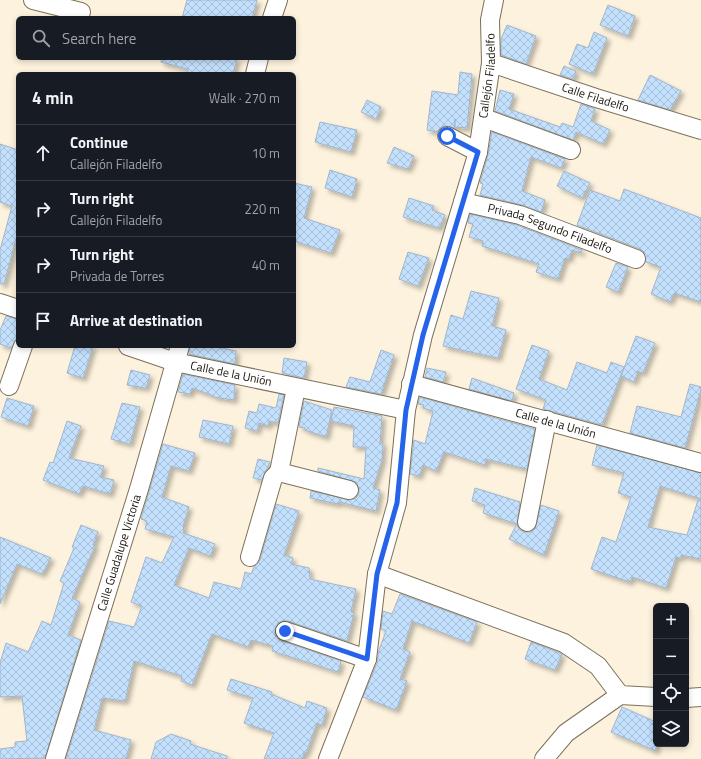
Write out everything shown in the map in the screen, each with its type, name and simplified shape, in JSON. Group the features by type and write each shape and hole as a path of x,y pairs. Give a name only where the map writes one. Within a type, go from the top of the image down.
{"street":[{"path":"33,0 81,12"},
{"path":"273,16 278,0"},
{"name":"Callejón Filadelfo","path":"328,759 367,659 377,574 397,503 406,410 411,384 423,335 478,152 491,63 490,20 494,0"},
{"path":"256,72 258,60"},
{"name":"Calle Filadelfo","path":"491,63 596,98 701,130"},
{"path":"484,118 571,150"},
{"path":"447,136 478,152"},
{"name":"Privada Segundo Filadelfo","path":"463,202 520,215 636,259"},
{"path":"0,303 16,308"},
{"path":"9,386 22,348"},
{"name":"Calle de la Unión","path":"140,348 177,354 296,388 406,410"},
{"name":"Calle Guadalupe Victoria","path":"55,759 139,489 177,354"},
{"name":"Calle de la Unión","path":"411,384 701,463"},
{"path":"250,557 272,478 279,472 296,388"},
{"path":"527,522 546,420"},
{"path":"279,472 349,490"},
{"path":"377,574 564,643 598,666 620,695"},
{"path":"285,631 367,659"},
{"path":"544,759 566,733 620,695 653,697"},
{"path":"689,698 701,697"}],"building":[{"path":"187,0 257,0 253,16 183,16"},
{"path":"608,5 635,16 628,36 600,25"},
{"path":"507,25 536,36 526,64 501,55 501,39"},
{"path":"594,32 607,38 593,74 569,64 577,44 588,48"},
{"path":"162,60 236,60 234,72 187,72 188,69 161,62"},
{"path":"564,66 576,71 573,79 560,75"},
{"path":"460,72 472,74 467,128 455,127 455,119 454,128 446,126 441,127 438,132 427,130 432,91 458,95"},
{"path":"650,75 681,91 670,110 638,100"},
{"path":"500,90 514,94 509,109 560,127 562,123 573,127 581,104 595,109 591,121 610,130 603,144 576,132 573,140 495,111"},
{"path":"367,100 381,107 376,119 361,112"},
{"path":"320,122 357,130 351,152 315,142"},
{"path":"492,132 565,159 561,168 531,157 522,191 545,200 541,212 522,205 480,195 483,184 480,183 488,155"},
{"path":"0,144 16,149 16,239 4,284 0,284 0,250 12,206 0,202"},
{"path":"394,147 414,156 408,169 387,163"},
{"path":"330,170 357,179 352,197 325,188"},
{"path":"564,171 590,183 582,198 557,186"},
{"path":"296,183 312,187 304,218 340,230 331,253 296,242"},
{"path":"624,189 701,218 701,302 674,293 670,302 651,294 661,267 646,262 644,253 640,249 577,225 590,190 620,201"},
{"path":"409,198 434,206 432,210 445,215 439,228 403,217"},
{"path":"470,214 517,225 582,250 581,253 572,250 569,259 565,258 558,279 536,272 539,264 482,246 483,241 469,237 473,224 468,223"},
{"path":"408,252 429,258 418,286 399,279"},
{"path":"616,263 628,267 618,292 606,287"},
{"path":"471,291 499,298 492,326 506,330 498,358 443,346 451,315 463,319"},
{"path":"6,316 16,318 16,340 11,348 0,344 0,330"},
{"path":"636,336 655,343 643,373 638,371 634,382 621,376"},
{"path":"532,345 549,351 539,379 567,390 577,362 607,373 611,362 624,367 602,425 543,409 546,400 516,389"},
{"path":"74,348 92,348 83,378 67,373"},
{"path":"190,348 222,348 236,351 235,364 189,354"},
{"path":"381,350 394,355 381,394 346,387 350,377 370,382"},
{"path":"284,358 307,362 304,378 282,373"},
{"path":"427,368 446,372 443,382 425,377"},
{"path":"131,370 150,375 146,388 127,385"},
{"path":"183,374 235,385 234,400 214,397 192,388 190,394 178,392"},
{"path":"472,378 514,393 512,401 469,389"},
{"path":"690,384 701,387 701,389 685,448 630,433 637,406 681,417"},
{"path":"279,394 284,395 278,423 269,421 268,426 259,423 257,431 245,428 249,411 257,413 259,404 276,408"},
{"path":"420,397 535,429 527,469 486,459 485,465 444,452 436,471 423,465 419,476 410,474 414,440 425,444 433,411 423,408 424,405 418,404"},
{"path":"7,398 34,406 28,426 1,417"},
{"path":"304,401 332,410 326,437 299,427"},
{"path":"122,403 140,407 130,444 111,439"},
{"path":"334,407 382,416 380,443 383,443 382,460 373,488 380,490 376,511 339,502 338,504 310,498 311,491 351,500 356,498 359,493 359,488 356,482 318,471 318,468 364,479 366,447 353,447 354,426 331,421"},
{"path":"203,420 233,426 229,444 199,437"},
{"path":"67,421 81,426 69,458 104,466 100,477 114,480 110,494 83,486 79,494 43,480 50,462 53,463"},
{"path":"163,444 195,453 189,471 171,466 162,497 189,507 183,526 183,533 215,544 210,556 189,548 174,585 209,598 214,582 241,589 245,572 251,574 254,567 260,560 276,504 299,511 284,555 293,558 291,564 309,568 310,579 356,589 351,612 354,613 347,641 288,621 278,623 275,633 282,641 341,661 338,672 272,651 273,646 251,640 248,647 212,634 192,685 181,681 182,676 134,661 125,701 102,698 94,730 131,740 126,759 66,759 109,621 134,627 142,606 131,602 146,557 162,563 174,537 145,529 147,521 141,519"},
{"path":"597,445 701,473 701,499 660,486 648,527 687,535 698,500 701,500 701,559 681,555 681,558 676,557 666,588 632,577 630,582 591,569 602,537 616,542 631,497 618,493 624,473 592,465"},
{"path":"258,459 270,462 262,480 253,478"},
{"path":"475,488 520,502 517,525 520,530 525,532 530,532 535,529 541,505 559,511 544,555 509,539 517,524 483,513 485,505 472,501"},
{"path":"81,525 98,532 93,545 95,546 72,598 80,602 68,635 81,640 45,758 0,759 0,749 15,747 15,742 27,741 22,696 0,697 0,663 6,643 28,652 42,621 51,625 64,583 60,581 74,548 72,547"},
{"path":"0,537 51,558 42,574 17,564 0,604"},
{"path":"400,594 477,622 469,643 412,621 403,649 410,652 400,679 407,681 396,710 363,697 377,663 379,650 386,631 381,629 383,611 392,614"},
{"path":"531,642 562,654 555,670 525,659"},
{"path":"231,679 272,692 271,694 305,708 307,701 327,708 322,725 317,723 306,753 304,753 302,759 264,759 274,733 244,723 253,698 227,690"},
{"path":"622,707 653,721 653,747 656,747 656,751 611,732"},
{"path":"171,734 191,741 190,744 227,756 227,759 151,759 156,742"}],"route":[{"path":"285,631 367,659 377,574 397,503 406,410 423,335 478,152 447,136"}]}
